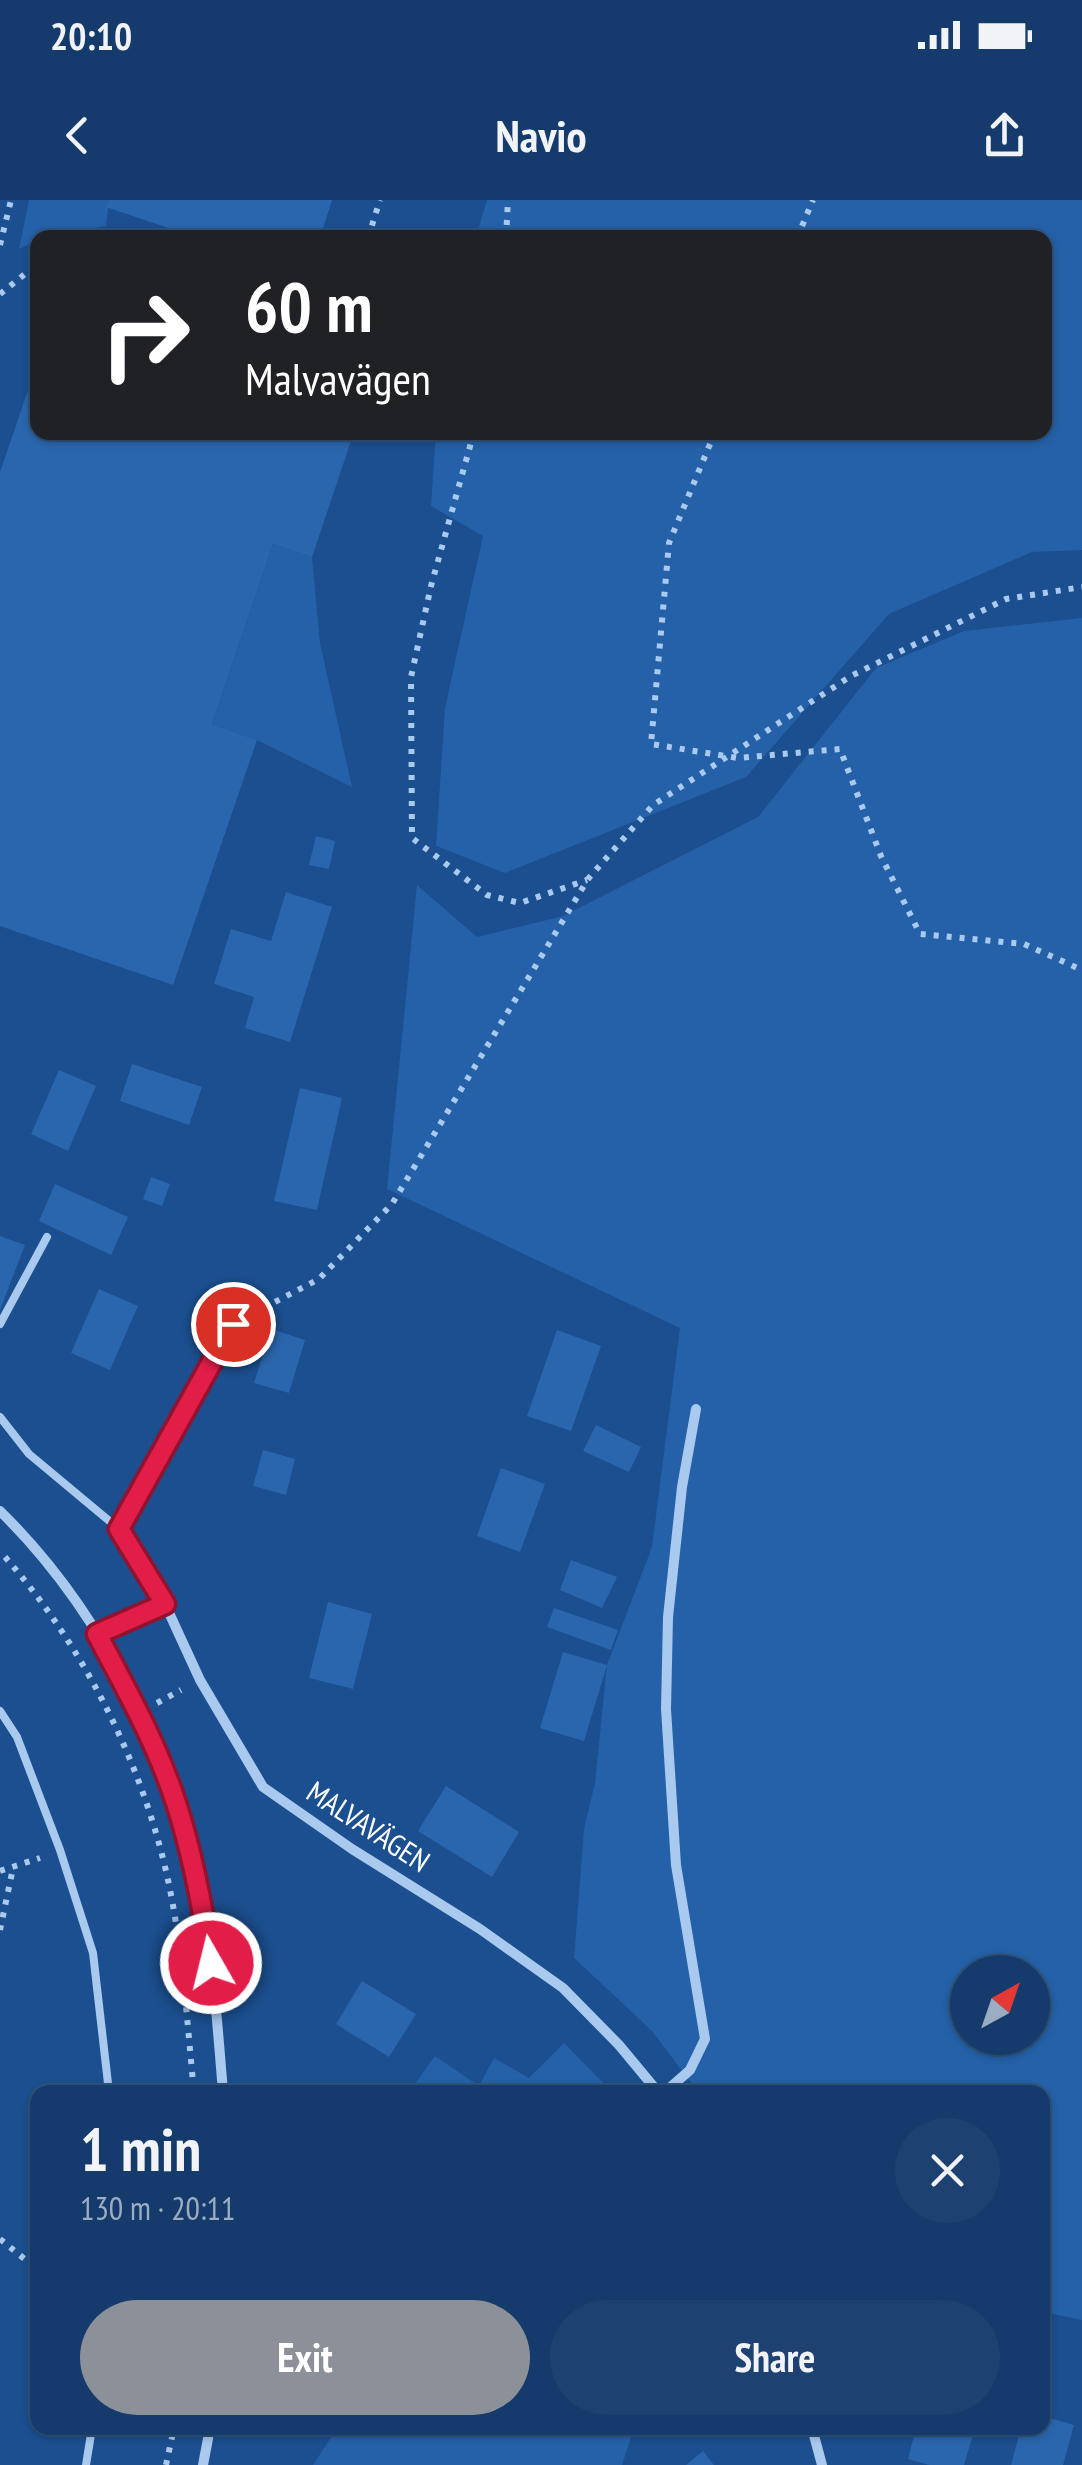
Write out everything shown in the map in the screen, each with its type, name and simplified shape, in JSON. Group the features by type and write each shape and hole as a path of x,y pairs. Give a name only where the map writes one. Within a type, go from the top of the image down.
{"street":[{"name":"MALVAVÄGEN","path":"670,2085 690,2070 704,2038 676,1865 666,1708 668,1618 682,1487 696,1409"},
{"path":"0,1512 51,1567 97,1634 139,1712 176,1803 203,1909 222,2085"},
{"name":"MALVAVÄGEN","path":"165,1604 200,1680 263,1787 352,1849 480,1928 563,1988 655,2085"},
{"path":"97,1634 165,1604"},
{"path":"203,2465 209,2435"},
{"path":"814,2435 822,2465"}],"lane":[{"path":"0,1324 47,1237"},
{"path":"119,1529 233,1324"},
{"path":"0,1417 29,1454 119,1529 165,1604"},
{"path":"0,1712 17,1736 93,1953 109,2085"},
{"path":"86,2465 91,2435"}],"path":[{"path":"0,245 11,200"},
{"path":"371,230 380,200"},
{"path":"506,230 508,200"},
{"path":"800,230 812,200"},
{"path":"0,294 30,272"},
{"path":"472,440 431,586 411,678 412,838 487,895 520,903 588,879"},
{"path":"712,440 669,543 650,744 727,757 840,749 881,856 920,934 1024,944 1082,970"},
{"path":"233,1324 319,1280 392,1204 588,879 653,805 851,676 1006,598 1082,588"},
{"path":"0,1552 39,1600 82,1665 114,1726 152,1820 173,1913 193,2085"},
{"path":"0,1871 60,1850"},
{"path":"0,1930 12,1868"},
{"path":"0,2239 30,2263"},
{"path":"166,2465 172,2435"}],"shaded area":[{"path":"29,200 109,200 106,226 30,230 30,244 19,249"},
{"path":"487,200 1082,200 1082,550 1032,552 889,614 746,777 505,873 436,846 445,708 483,536 431,506 436,440 1052,440 1052,230 478,230"},
{"path":"273,544 312,557 320,643 352,787 257,740 212,724"},
{"path":"1082,618 1082,2320 1050,2313 1050,2085 693,2085 652,2031 574,1958 584,1829 595,1783 607,1665 652,1547 680,1328 387,1189 417,885 477,937 563,916 758,817 876,668 964,631"},
{"path":"564,2043 605,2085 480,2085 494,2058 529,2078"},
{"path":"435,2056 478,2085 414,2085"},
{"path":"332,2435 632,2435 622,2465 313,2465"}],"building":[{"path":"109,200 332,200 323,230 174,230 106,207"},
{"path":"30,384 30,440 351,440 312,557 273,544 212,724 257,740 173,985 0,926 0,472"},
{"path":"316,836 335,841 329,869 309,865"},
{"path":"286,892 332,907 290,1042 245,1028 254,997 214,984 231,929 271,941"},
{"path":"132,1064 202,1087 189,1125 120,1101"},
{"path":"59,1070 96,1086 68,1151 31,1134"},
{"path":"300,1088 342,1098 317,1210 274,1201"},
{"path":"151,1177 170,1184 162,1206 143,1199"},
{"path":"55,1184 128,1217 111,1255 39,1221"},
{"path":"0,1236 25,1245 0,1310"},
{"path":"99,1289 138,1306 110,1370 71,1353"},
{"path":"271,1329 305,1340 289,1393 254,1383"},
{"path":"557,1330 601,1346 571,1431 527,1416"},
{"path":"596,1425 641,1447 629,1472 583,1451"},
{"path":"263,1450 295,1459 286,1495 253,1486"},
{"path":"501,1468 545,1484 520,1552 477,1536"},
{"path":"571,1560 617,1577 602,1608 560,1590"},
{"path":"328,1602 372,1614 353,1689 309,1678"},
{"path":"554,1608 618,1630 611,1650 547,1627"},
{"path":"563,1652 607,1665 584,1741 540,1728"},
{"path":"446,1786 519,1832 492,1877 418,1831"},
{"path":"362,1981 416,2014 389,2057 336,2024"},
{"path":"1050,2418 1074,2425 1063,2465 1011,2465 1019,2435 1050,2435"},
{"path":"914,2435 973,2435 964,2465 929,2465 908,2459"},
{"path":"703,2451 714,2465 686,2465"}],"route":[{"path":"211,1963 203,1909 176,1803 139,1712 97,1634 165,1604 119,1529 233,1324"}]}
